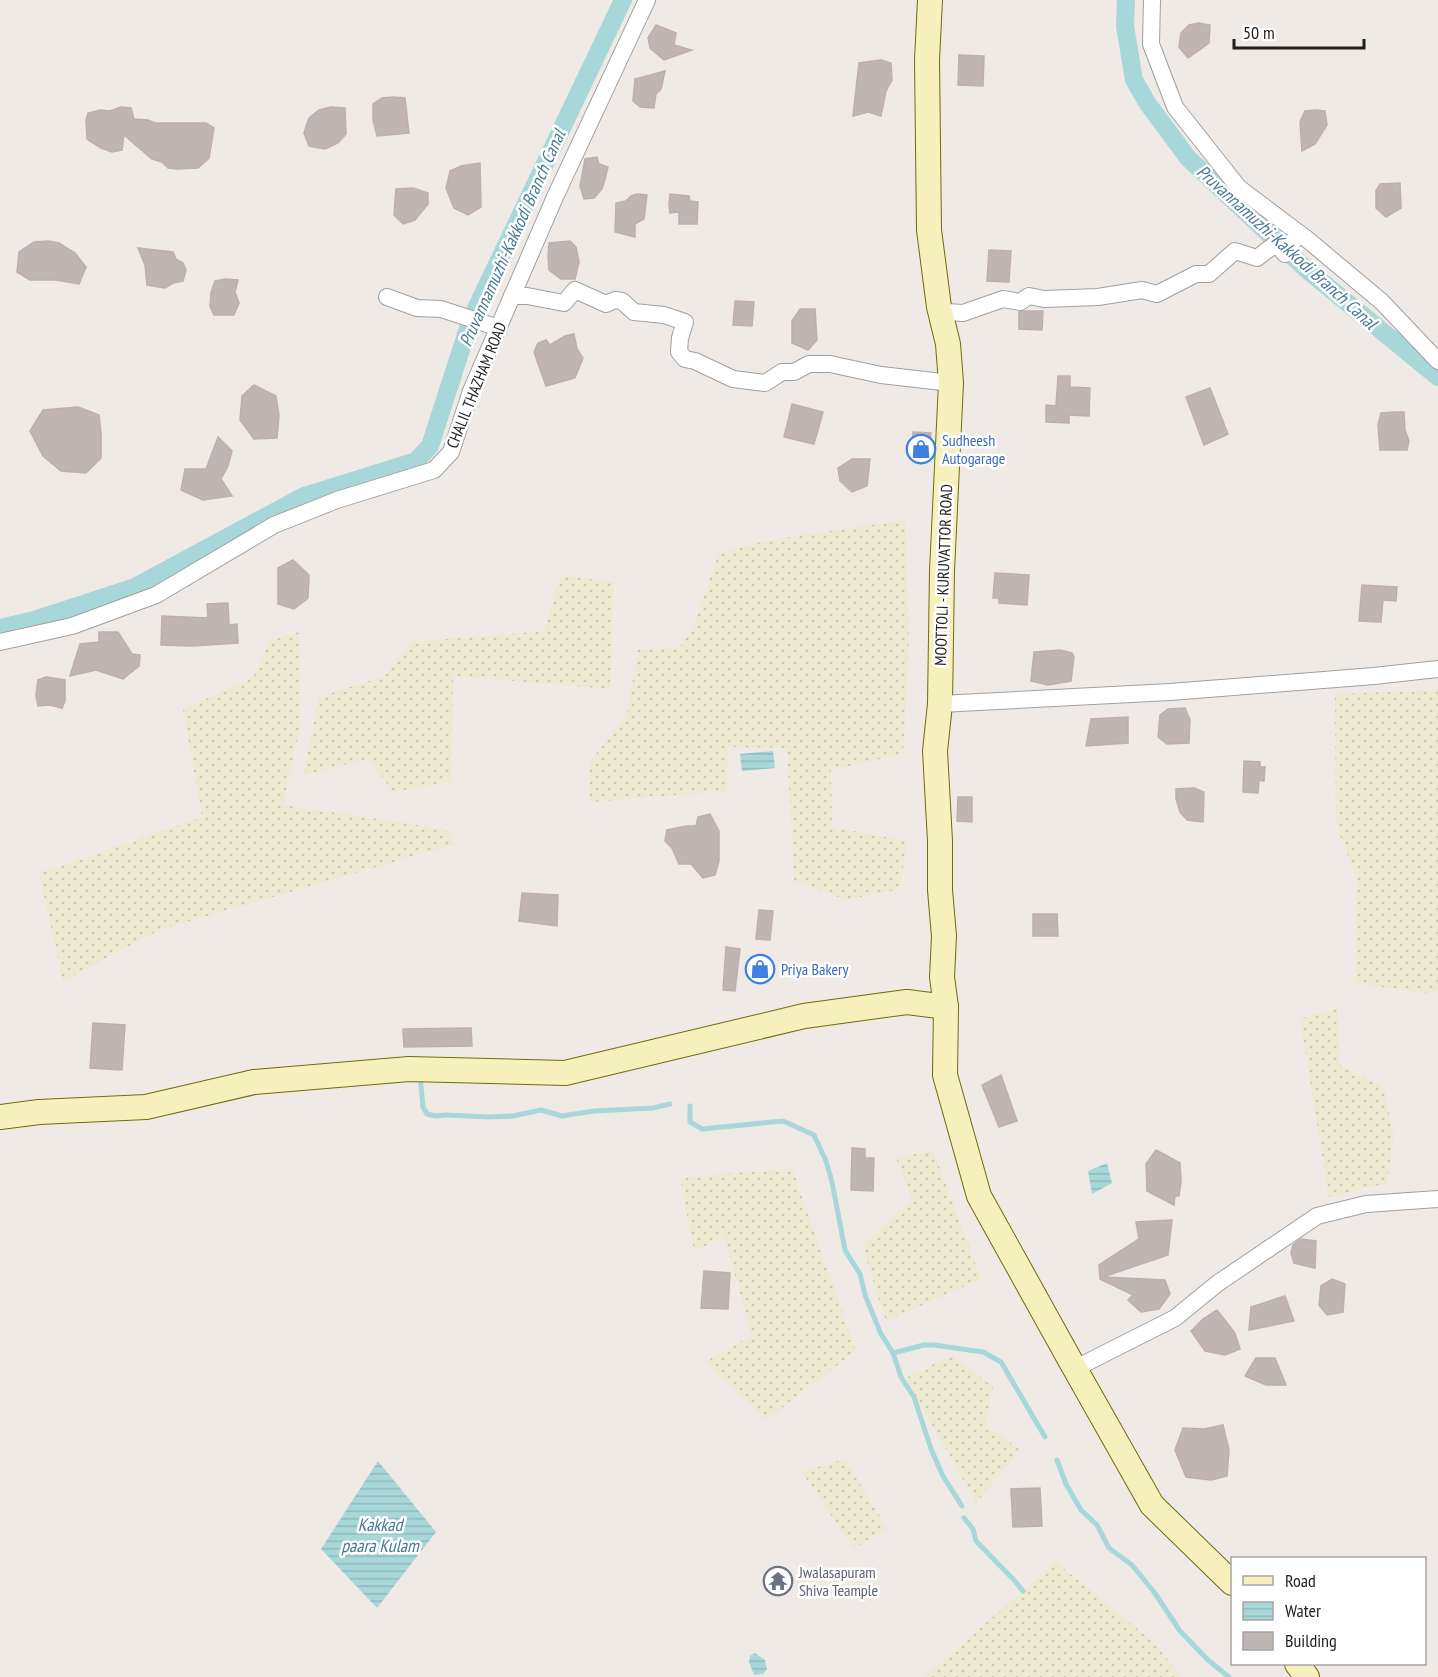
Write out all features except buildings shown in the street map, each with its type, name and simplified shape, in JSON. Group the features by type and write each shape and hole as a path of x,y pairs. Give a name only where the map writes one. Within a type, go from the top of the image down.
{"main road":[{"name":"MOOTTOLI - KURUVATTOR ROAD","path":"930,0 927,60 929,230 941,316 948,344 951,383 942,571 939,704 935,751 944,936 942,977 946,1006 945,1075 979,1196 1074,1369 1152,1506 1231,1581"},
{"path":"0,1117 39,1112 146,1107 254,1082 409,1069 565,1074 804,1016 908,1002 946,1006"},
{"path":"1298,1665 1307,1677"}],"street":[{"name":"CHALIL THAZHAM ROAD","path":"0,642 72,626 156,595 274,525 337,500 434,470 451,452 471,391 512,296 555,197 647,0"},
{"path":"1152,0 1151,44 1175,107 1239,188 1292,245 1382,303 1438,361"},
{"path":"941,316 946,312 963,314 1003,299 1020,302 1029,296 1044,299 1098,297 1142,290 1157,294 1196,274 1209,274 1235,251 1257,258 1274,244 1292,245"},
{"path":"512,296 527,296 564,303 575,290 606,304 615,300 622,301 634,312 664,315 685,322 679,352 685,359 695,361 733,379 765,383 782,372 794,372 809,364 830,364 881,375 951,383"},
{"path":"387,297 417,308 441,309 499,328"},
{"path":"939,704 1170,692 1438,669"},
{"path":"1074,1369 1175,1318 1218,1283 1317,1216 1366,1204 1438,1199"}],"shaded area":[{"path":"905,520 909,641 903,754 831,770 832,827 907,841 900,889 846,900 794,881 787,748 728,747 727,791 590,802 590,762 627,714 638,650 680,647 692,630 719,553 769,540"},
{"path":"561,575 614,582 610,689 453,676 451,781 394,792 367,759 303,776 319,697 385,676 411,642 544,631"},
{"path":"299,632 301,722 283,805 445,829 455,844 159,930 63,981 39,873 202,817 183,709 253,678 270,641"},
{"path":"1438,690 1438,991 1420,993 1355,983 1357,880 1336,825 1335,694"},
{"path":"1337,1008 1340,1065 1383,1087 1394,1136 1387,1183 1329,1197 1300,1019"},
{"path":"933,1150 981,1279 886,1321 862,1246 912,1200 896,1158"},
{"path":"792,1168 856,1351 766,1420 705,1362 752,1335 724,1237 694,1251 680,1178"},
{"path":"952,1355 993,1387 985,1424 1020,1450 976,1503 906,1378"},
{"path":"845,1459 887,1528 854,1549 802,1472"},
{"path":"1056,1562 1152,1641 1182,1677 924,1677"}],"water":[{"path":"773,751 775,768 742,771 740,754"},
{"path":"1107,1163 1112,1183 1092,1194 1088,1171"},
{"name":"Kakkad paara Kulam","path":"378,1461 436,1532 377,1608 321,1549"},
{"path":"755,1653 765,1660 767,1669 763,1674 754,1675 749,1662 750,1656"}],"waterway":[{"name":"Pruvannamuzhi-Kakkodi Branch Canal","path":"0,628 34,620 135,587 304,496 416,461 430,446 471,319 623,0"},
{"name":"Pruvannamuzhi-Kakkodi Branch Canal","path":"1126,0 1125,26 1134,80 1148,104 1188,158 1306,269 1438,377"},
{"path":"420,1076 423,1107 427,1114 436,1116 513,1116 541,1110 562,1116 594,1111 653,1108 670,1104"},
{"path":"690,1106 690,1122 702,1129 783,1121 814,1135 826,1161 832,1182 845,1250 860,1274 865,1295 881,1334 893,1353 924,1345 983,1352 1001,1362 1045,1437"},
{"path":"893,1353 901,1377 914,1397 931,1449 943,1476 962,1506"},
{"path":"1057,1460 1066,1484 1081,1510 1097,1525 1109,1548 1132,1565 1154,1592 1180,1631 1208,1660 1229,1677"},
{"path":"964,1518 973,1529 976,1541 1023,1591"}],"place":[{"name":"Sudheesh Autogarage","path":"921,449"},
{"name":"Priya Bakery","path":"760,969"},
{"name":"Jwalasapuram Shiva Teample","path":"778,1581"}]}
